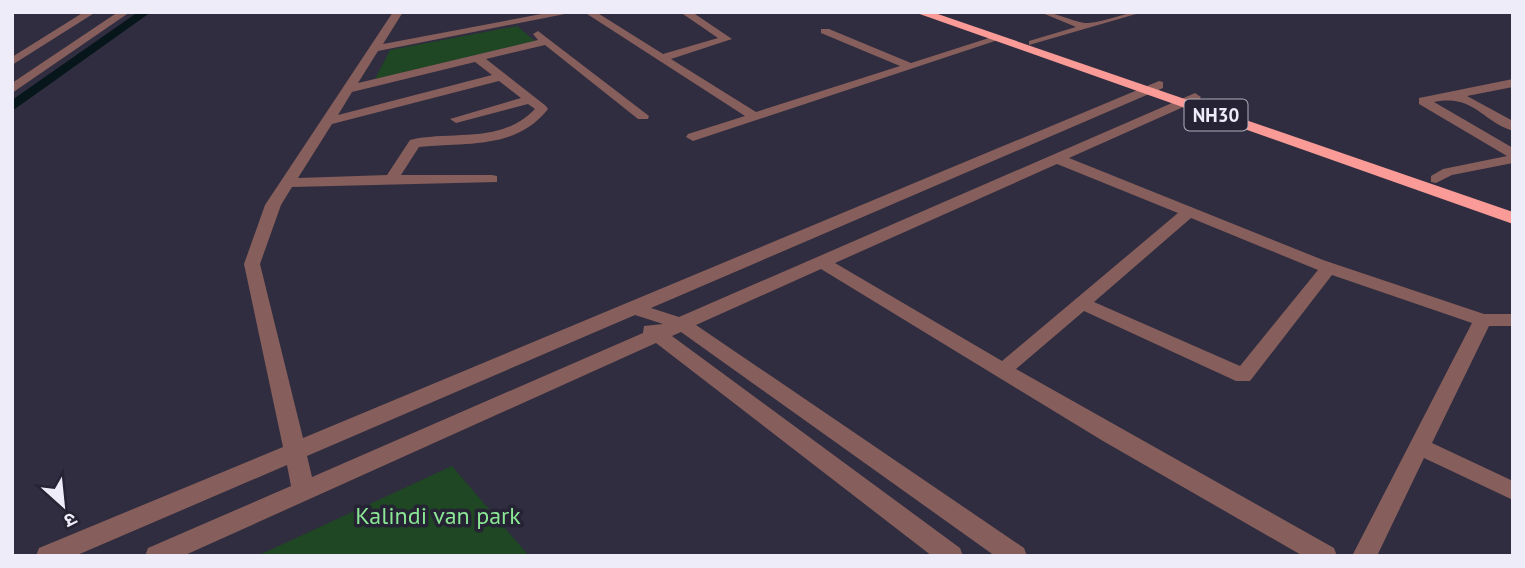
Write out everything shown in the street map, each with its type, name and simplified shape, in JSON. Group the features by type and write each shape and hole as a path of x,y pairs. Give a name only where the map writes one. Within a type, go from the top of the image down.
{"highway":[{"name":"NH30","path":"920,12 1513,206"},
{"name":"NH30","path":"942,12 1153,88"},
{"name":"NH30","path":"1189,100 1513,218"}],"street":[{"path":"12,62 91,12"},
{"path":"12,89 125,12"},
{"path":"304,491 252,264 273,205 398,12"},
{"path":"373,49 570,12"},
{"path":"589,12 755,117"},
{"path":"661,58 727,39 685,12"},
{"path":"1045,12 1086,27"},
{"path":"1033,43 1138,12"},
{"path":"521,21 643,116"},
{"path":"825,32 909,66"},
{"path":"693,137 996,38"},
{"path":"345,90 547,41"},
{"path":"391,179 415,143 496,137 522,130 542,109 478,58"},
{"path":"325,122 500,77"},
{"path":"1513,83 1423,101 1513,154"},
{"path":"48,556 1153,88"},
{"path":"1454,95 1475,103 1513,127"},
{"path":"456,119 529,100"},
{"path":"157,556 1189,100"},
{"path":"1058,159 1328,268 1483,320 1513,320"},
{"path":"1436,179 1448,172 1513,159"},
{"path":"287,183 492,179"},
{"path":"1003,370 1189,212"},
{"path":"823,263 1325,556"},
{"path":"1082,303 1242,376 1328,268"},
{"path":"633,308 683,325 1015,556"},
{"path":"633,308 656,337 951,556"},
{"path":"1364,556 1483,320"},
{"path":"1419,446 1513,491"}],"green space":[{"path":"517,26 535,41 375,79 390,50"},
{"name":"Kalindi van park","path":"452,466 529,556 257,556"}],"waterway":[{"path":"12,107 146,12"}]}
